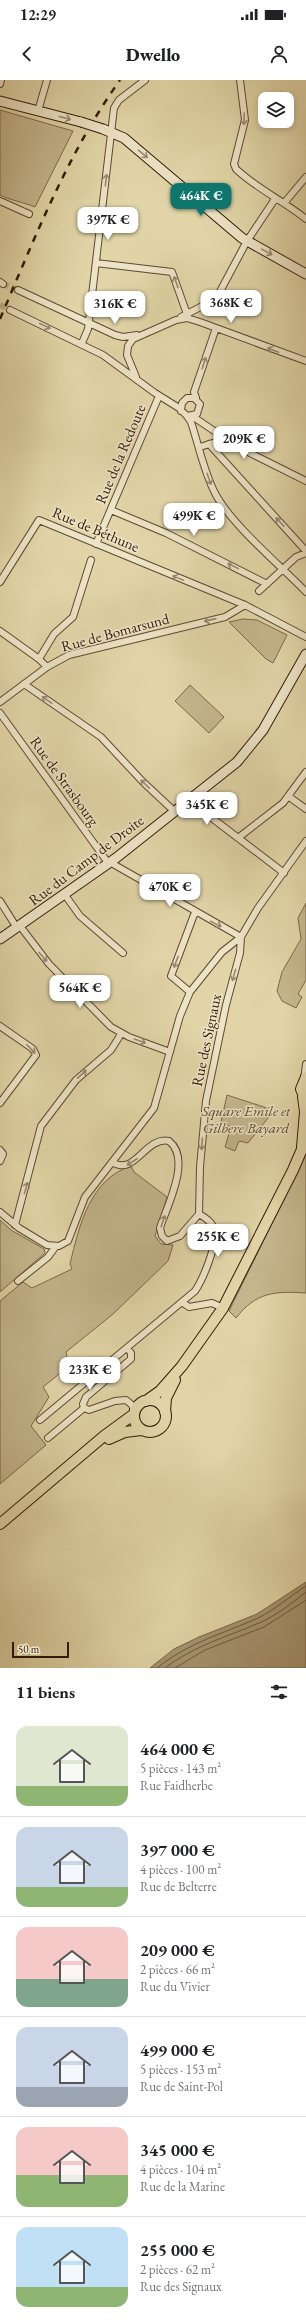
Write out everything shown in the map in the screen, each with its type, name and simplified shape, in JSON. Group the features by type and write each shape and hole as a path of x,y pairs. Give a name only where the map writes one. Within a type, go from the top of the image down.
{"main road":[{"path":"301,1153 305,1099 301,1089 305,1079"},
{"path":"0,1524 90,1450 104,1436 134,1412 139,1404 160,1392 182,1366 223,1308 301,1153 306,1140"},
{"path":"90,1450 118,1434 141,1430 150,1432 160,1428 165,1420 167,1395 182,1366"},
{"path":"146,1401 158,1403 165,1412"},
{"path":"134,1412 135,1423 141,1430"}],"street":[{"path":"0,84 1,80"},
{"path":"38,111 47,80"},
{"path":"82,343 89,323 96,263 107,130 116,103 145,80"},
{"path":"240,80 245,120 235,167 275,199 285,202 306,219"},
{"path":"0,101 81,122 107,130 124,138 247,241 306,274"},
{"path":"285,202 306,177"},
{"path":"18,290 121,337 140,334 188,316 216,299 247,241 275,199"},
{"path":"0,201 29,214"},
{"path":"96,263 172,272 188,316 216,328 306,361"},
{"path":"10,310 82,343 117,364 158,396 238,447"},
{"path":"190,416 197,414 200,408 194,392 216,328"},
{"path":"138,380 129,362 127,349 130,342 140,334"},
{"name":"Rue de la Redoute","path":"96,544 158,396"},
{"path":"182,411 181,405 184,400 190,397 196,398"},
{"path":"190,416 211,484 219,500 237,523 306,592"},
{"path":"200,447 222,441 238,447 306,481"},
{"path":"209,444 306,552 283,569 259,591"},
{"path":"111,510 166,533 267,584"},
{"name":"Rue de Béthune","path":"0,582 39,520 245,605 306,637"},
{"path":"39,659 54,634 73,617 91,560"},
{"name":"Rue de Bomarsund","path":"2,698 47,667 74,653 225,617 245,605"},
{"path":"0,631 39,659 47,667"},
{"name":"Rue du Camp de Droite","path":"0,939 109,863 229,769 250,748 269,720 306,654"},
{"path":"24,684 101,737 143,782 174,811"},
{"name":"Rue de Strasbourg","path":"0,713 109,863"},
{"path":"238,838 280,806 306,772"},
{"path":"194,795 212,818 284,873"},
{"path":"288,796 306,809"},
{"path":"0,1212 15,1225 44,1243 56,1246 63,1245 70,1239 83,1200 154,1108 182,1010 190,992 222,952 241,937 306,841"},
{"path":"109,863 241,937"},
{"path":"64,895 80,916 123,953"},
{"path":"0,901 18,927 49,964 111,1027 121,1034 170,1052"},
{"path":"190,992 171,976 189,922 195,912"},
{"name":"Rue des Signaux","path":"200,1214 200,1167 206,1101 224,1012 240,953 241,937"},
{"path":"0,1026 33,1049 36,1055 0,1103"},
{"path":"15,1225 41,1126 76,1080 111,1050 121,1034"},
{"path":"305,1079 306,1064"},
{"path":"40,1420 195,1291 202,1279 214,1237 214,1230 211,1223 200,1214 177,1238 167,1241 162,1236 160,1228 178,1173 177,1155 169,1141 156,1142 127,1165 119,1166 112,1162"},
{"path":"0,1150 3,1154 0,1161"},
{"path":"18,1281 48,1257 56,1246"},
{"path":"183,1302 189,1307 212,1303 223,1308"},
{"path":"84,1408 84,1400 131,1359 131,1353 127,1348"},
{"path":"84,1408 91,1410 125,1400 131,1403 134,1412"},
{"path":"48,1438 84,1408"}],"green space":[{"path":"0,110 73,131 35,207 0,195"},
{"path":"243,619 257,620 287,635 273,663 266,659 229,622"},
{"path":"190,685 224,717 209,733 175,701"},
{"path":"306,903 306,980 298,994 302,997 296,1008 282,1001 277,991 282,972 301,939 298,918"},
{"name":"Square Emile et Gilbere Bayard","path":"227,1095 267,1108 267,1112 272,1113 248,1143 239,1141 235,1151 225,1147 231,1127 221,1122"},
{"path":"306,1154 306,1293 285,1292 267,1295 251,1303 243,1309 236,1318 229,1311"},
{"path":"131,1166 134,1172 167,1197 155,1236 161,1244 173,1245 168,1261 113,1314 66,1352 69,1366 43,1387 49,1397 31,1426 46,1445 0,1484 0,1301 23,1282 32,1288 72,1269 70,1264 82,1220 88,1206 105,1181 117,1172"},
{"path":"0,1220 11,1230 44,1249 45,1253 0,1292"}],"water":[{"path":"306,1582 306,1668 150,1668 174,1649 199,1637 257,1614"}],"tunnel":[{"path":"3,284 18,290"},
{"path":"0,305 10,310"}],"railway":[{"path":"0,319 68,166 101,108 120,80"}]}
